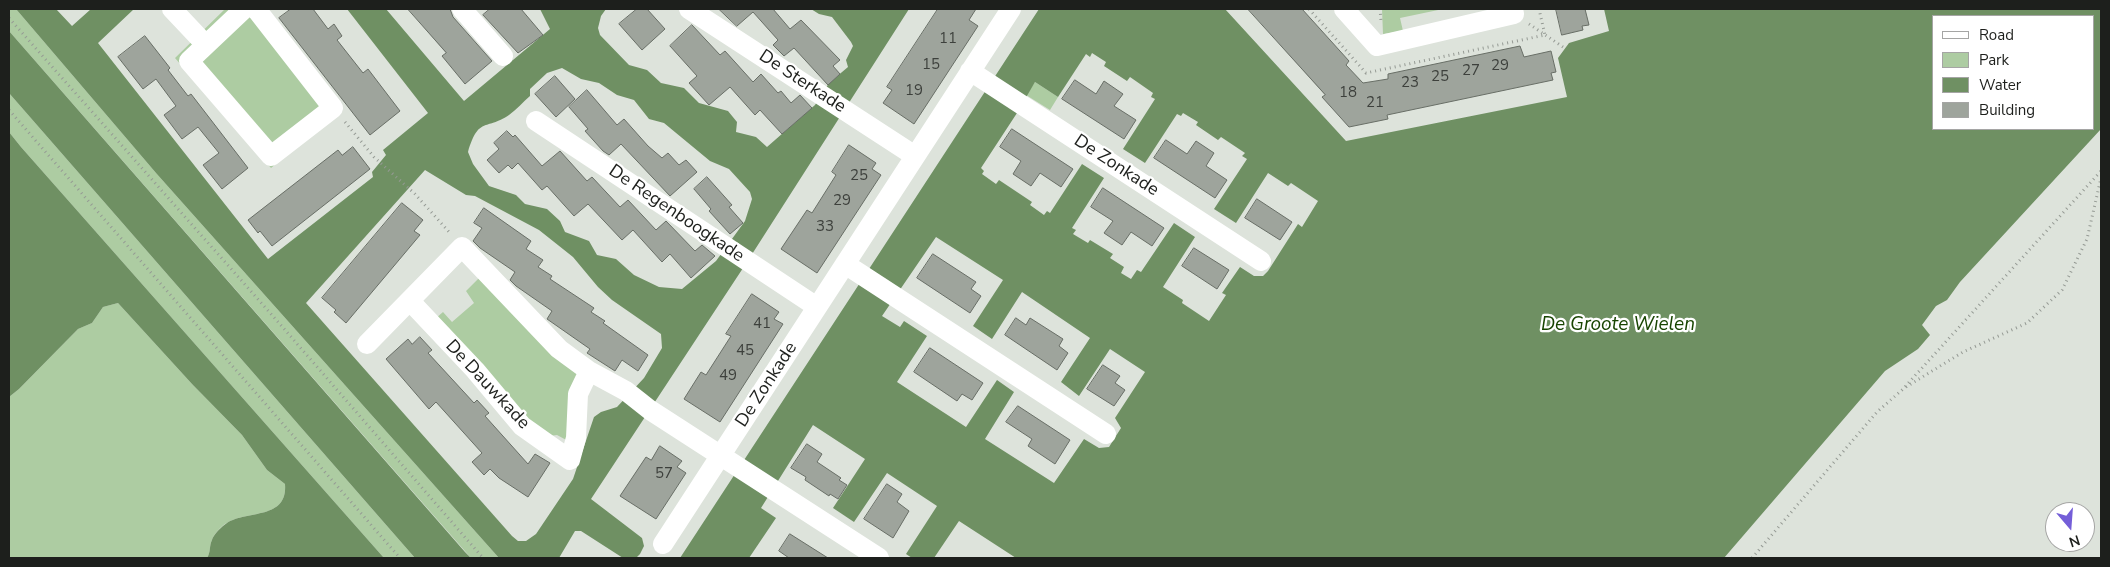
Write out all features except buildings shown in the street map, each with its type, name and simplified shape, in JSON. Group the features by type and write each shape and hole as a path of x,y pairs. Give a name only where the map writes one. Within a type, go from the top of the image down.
{"street":[{"path":"172,9 206,45"},
{"path":"244,9 189,61 271,156 333,108 256,9"},
{"path":"462,9 503,56"},
{"name":"De Sterkade","path":"689,9 915,156"},
{"name":"De Zonkade","path":"663,544 727,460 817,307 850,267 915,156 976,74 1011,9"},
{"path":"1344,9 1377,46 1513,12"},
{"name":"De Zonkade","path":"976,74 1261,261"},
{"name":"De Regenboogkade","path":"536,121 817,307"},
{"path":"367,344 462,248 560,349 589,371 626,391 650,410 879,558"},
{"path":"850,267 1106,434"},
{"name":"De Dauwkade","path":"410,301 475,370 522,426 570,460 576,438 578,394 589,371"}],"path":[{"path":"1513,12 1563,47"},
{"path":"9,18 279,323 483,558"},
{"path":"333,108 374,157 415,194 462,248"},
{"path":"9,110 400,558"},
{"path":"1752,558 1877,412 1902,390 2101,171"},
{"path":"1902,390 1963,352 2027,324 2062,290 2087,239 2101,178"}],"green space":[{"path":"9,9 16,9 156,173 499,558 471,558 9,31"},
{"path":"225,9 254,9 335,116 271,168 175,58"},
{"path":"1382,9 1443,9 1400,18 1403,31 1383,34"},
{"path":"1035,82 1058,97 1050,110 1026,95"},
{"path":"9,93 415,558 384,558 21,147 9,132"},
{"path":"479,278 579,373 570,442 557,435 549,436 526,421 435,319 443,312 452,322 474,303 466,291"},
{"path":"118,303 192,384 242,435 267,470 285,484 284,495 280,503 273,509 235,519 223,526 213,538 207,558 9,558 9,397 78,329 92,323 103,307"}],"water":[{"path":"16,9 56,9 72,26 91,9 134,9 98,43 268,259 373,177 372,172 386,155 383,150 428,113 347,9 386,9 464,101 550,29 540,9 606,9 601,16 598,28 600,35 629,65 647,70 661,83 684,88 699,103 728,111 737,122 736,132 756,137 767,147 815,105 829,83 848,67 846,60 853,46 851,42 832,17 819,14 811,9 909,9 747,262 591,499 642,538 644,546 636,558 623,558 581,531 575,531 559,558 499,558 156,173","holes":["562,68 581,79 599,83 617,95 634,100 649,119 664,123 710,161 729,169 750,192 752,199 745,221 716,261 682,289 659,287 634,275 616,259 597,255 589,241 565,232 560,221 547,209 525,204 516,195 489,186 473,164 468,152 479,129 509,115 530,96 530,89 547,73","425,170 466,195 475,196 539,230 573,257 598,287 612,300 661,334 662,348 644,378 617,407 601,412 594,417 573,479 536,534 526,541 518,541 512,536 306,303"]},
{"name":"De Groote Wielen","path":"1039,9 1225,9 1346,141 1567,97 1558,58 1569,43 1609,31 1604,9 2101,9 2101,129 1960,282 1947,300 1936,306 1922,325 1930,335 1918,349 1885,371 1724,558 1016,558 959,521 934,558 912,558 906,554 937,506 887,473 854,522 833,508 865,459 813,425 761,508 776,518 749,558 680,558","holes":["1092,53 1106,62 1104,66 1127,81 1130,77 1153,93 1151,97 1155,99 1123,149 1145,163 1177,114 1181,116 1183,113 1198,122 1196,125 1218,140 1221,137 1245,153 1242,156 1247,159 1214,209 1236,223 1268,173 1288,186 1291,183 1318,201 1302,227 1298,224 1263,276 1254,276 1240,267 1222,293 1226,295 1209,321 1182,303 1183,300 1163,287 1195,237 1174,223 1141,272 1137,270 1131,279 1121,273 1124,267 1110,258 1113,254 1090,240 1088,243 1073,234 1076,230 1072,228 1104,178 1082,164 1050,213 1047,211 1044,215 1030,205 1032,202 999,180 996,184 982,174 984,171 981,168 1035,82 1058,97 1086,54 1090,57","936,237 1003,280 973,326 992,339 1022,292 1090,338 1061,382 1079,396 1110,349 1145,372 1115,418 1121,428 1109,447 1099,448 1084,439 1054,483 985,439 1014,392 997,380 966,427 897,382 927,336 904,321 900,327 882,316"]},
{"path":"9,31 471,558 415,558 9,93"},
{"path":"9,132 384,558 207,558 213,538 220,528 235,519 273,509 280,503 284,495 285,484 267,470 242,435 192,384 118,303 103,307 92,323 78,329 9,397"}]}
